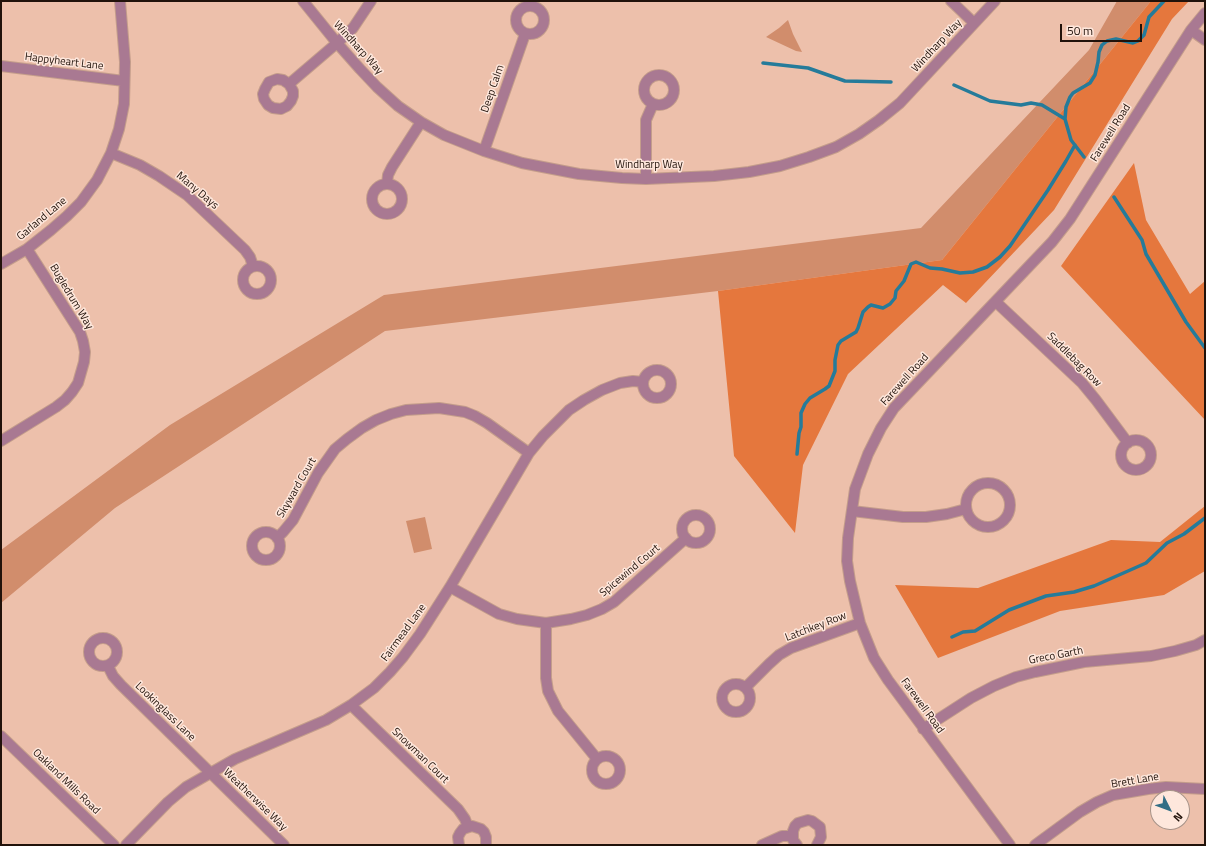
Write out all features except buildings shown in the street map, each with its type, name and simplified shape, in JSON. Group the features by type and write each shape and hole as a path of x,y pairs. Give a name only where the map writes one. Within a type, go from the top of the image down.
{"street":[{"name":"Garland Lane","path":"1,264 27,249 51,230 81,202 97,180 110,153 119,129 124,104 125,62 120,1"},
{"name":"Windharp Way","path":"303,1 337,43 378,87 398,106 421,122 444,135 484,151 522,163 597,176 646,179 714,176 749,172 780,166 836,147 859,134 900,103 995,1"},
{"path":"289,84 353,28 371,1"},
{"path":"951,1 974,23"},
{"name":"Farewell Road","path":"1010,845 888,680 874,658 860,623 850,582 847,561 848,538 855,489 866,460 881,428 894,408 1052,242 1088,192 1191,30 1205,13"},
{"path":"1191,30 1205,40"},
{"name":"Deep Calm","path":"484,151 525,34"},
{"name":"Happyheart Lane","path":"1,66 124,81"},
{"path":"646,179 646,120 653,104"},
{"path":"387,184 388,175 392,167 421,122"},
{"name":"Many Days","path":"110,153 147,168 187,195 245,250 250,257 253,266"},
{"name":"Bugledrum Way","path":"1,441 66,400 78,383 84,362 83,341 80,332 27,249"},
{"name":"Saddlebag Row","path":"996,302 1082,383 1128,443"},
{"name":"Fairmead Lane","path":"126,845 168,802 186,787 235,759 326,720 351,705 374,688 403,657 450,587 529,453 554,424 569,410 602,390 620,383 633,381 643,382"},
{"name":"Skyward Court","path":"277,538 294,520 318,473 335,450 347,438 362,428 391,414 406,410 439,408 465,412 475,416 529,453"},
{"path":"981,484 995,484 1001,488 1009,500 1009,511 1004,520 991,527 984,527 976,524 969,518 966,509 967,499 970,492 981,484"},
{"path":"852,511 926,518 966,509"},
{"name":"Spicewind Court","path":"450,587 499,614 517,619 546,623 571,619 587,615 614,602 686,538"},
{"path":"546,623 546,678 548,691 558,711 597,759"},
{"name":"Latchkey Row","path":"746,687 779,655 806,642 860,623"},
{"name":"Greco Garth","path":"924,729 971,698 1016,677 1084,662 1151,656 1175,651 1205,640"},
{"name":"Lookinglass Lane","path":"108,666 113,676 121,685 210,773"},
{"name":"Snowman Court","path":"351,705 458,809 465,819 468,827"},
{"name":"Oakland Mills Road","path":"1,736 114,845"},
{"name":"Weatherwise Way","path":"210,773 284,845"},
{"name":"Brett Lane","path":"1035,845 1080,812 1113,795 1166,787 1205,789"},
{"path":"762,845 782,836 795,840 795,826 798,823 808,820 820,827 821,837 817,845"},
{"path":"459,845 458,837 460,833 472,826 481,829 486,837 486,845"}],"shaded area":[{"path":"1117,1 1151,1 942,260 718,291 385,331 115,508 1,603 1,550 170,425 384,295 921,228 1089,50"},
{"path":"1151,1 1189,1 1172,19 1054,210 966,303 943,285 848,374 803,465 795,533 734,456 718,291 942,260"},
{"path":"788,20 802,52 796,51 766,37"},
{"path":"1134,163 1146,220 1190,294 1205,281 1205,420 1061,266"},
{"path":"1205,506 1205,571 1164,595 1060,611 938,658 895,585 978,588 1111,540 1160,542"},
{"path":"425,517 432,549 414,553 406,521"}],"waterway":[{"path":"1084,157 1071,140 1065,119 1066,107 1070,97 1073,93 1090,83 1095,75 1099,52 1102,45 1107,41 1116,39 1133,43 1138,41 1144,35 1149,17 1164,1"},
{"path":"763,63 808,68 845,81 891,82"},
{"path":"954,85 990,101 1021,105 1031,103 1042,105 1065,119"},
{"path":"797,454 801,427 801,413 805,404 810,398 829,386 835,371 835,360 838,345 841,341 856,332 863,312 871,305 883,308 890,304 895,298 896,291 904,281 911,264 916,262 930,268 960,273 973,272 987,267 1000,257 1010,246 1048,190 1075,145"},
{"path":"1114,197 1142,240 1146,254 1186,322 1205,348"},
{"path":"952,637 963,632 975,631 1009,610 1046,596 1074,592 1094,586 1146,563 1167,543 1184,534 1205,518"}]}
